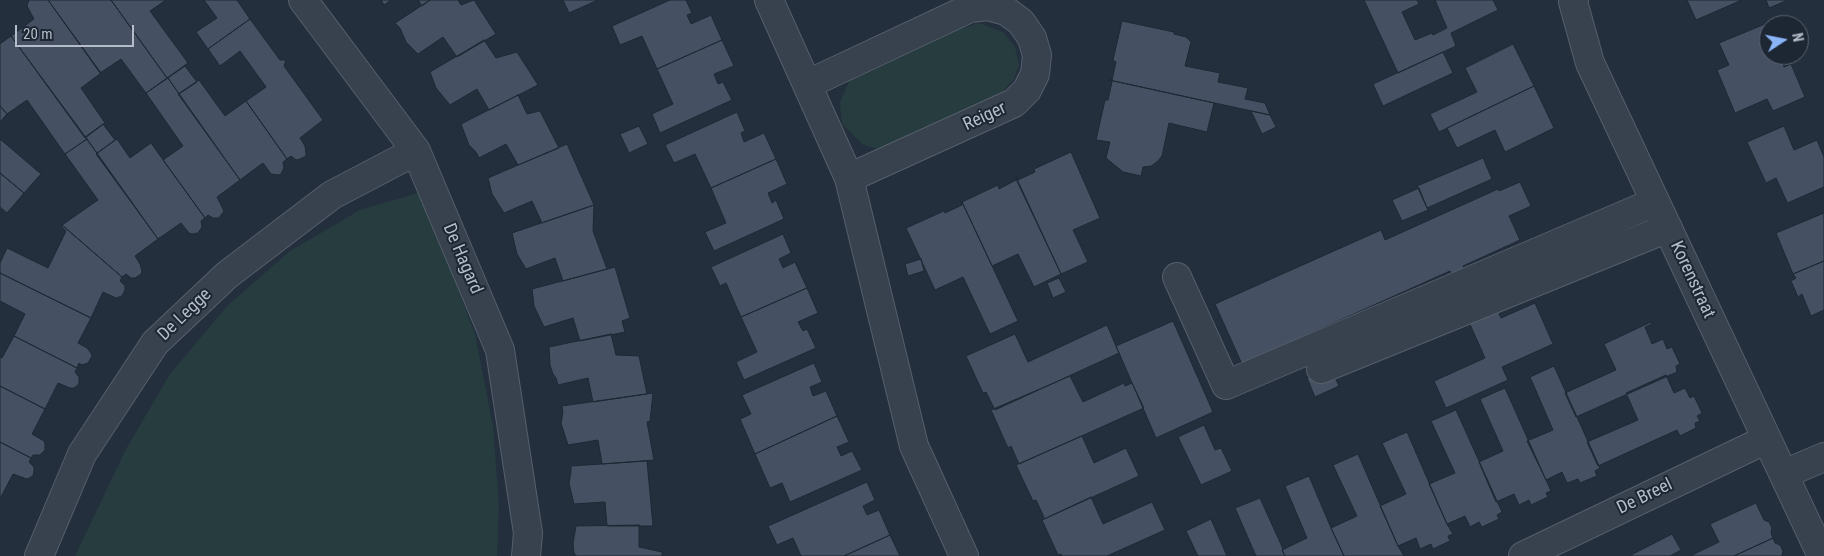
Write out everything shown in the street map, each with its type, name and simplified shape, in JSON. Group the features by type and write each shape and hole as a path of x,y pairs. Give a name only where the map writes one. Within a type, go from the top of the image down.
{"street":[{"name":"De Hagard","path":"303,0 416,151 500,350 528,533 526,556"},
{"path":"769,0 850,178 914,446 964,556"},
{"name":"Korenstraat","path":"1574,0 1590,63 1822,556"},
{"name":"Reiger","path":"808,84 970,8 988,6 1006,11 1021,22 1032,38 1036,56 1035,74 1027,90 1014,104 850,178"},
{"name":"De Legge","path":"39,556 82,454 155,343 227,275 332,195 416,151"},
{"path":"1177,277 1226,385 1655,202"},
{"path":"1320,369 1668,228"},
{"name":"De Breel","path":"1523,556 1767,439"},
{"path":"1784,474 1824,457"}],"green space":[{"path":"979,23 1003,32 1015,47 1019,65 1014,79 999,96 878,149 863,145 842,124 840,102 850,79 953,31"},
{"path":"421,192 475,334 493,426 499,504 497,556 75,556 126,449 170,374 228,305 290,251 360,210"}],"building":[{"path":"29,0 48,0 101,73 81,88 105,123 85,138 11,36 34,19 27,5"},
{"path":"48,0 111,0 167,78 146,93 121,59 100,73"},
{"path":"111,0 166,0 150,11 188,63 167,78"},
{"path":"204,0 237,0 250,19 208,49 196,32 217,18"},
{"path":"381,0 391,0 384,5"},
{"path":"418,0 430,0 422,6"},
{"path":"430,0 458,0 461,5 474,0 496,34 457,57 443,37 418,54 406,42 400,28 395,23"},
{"path":"563,0 598,0 569,13"},
{"path":"670,0 686,0 692,13 687,15 691,24 711,15 722,40 657,69 642,36 620,45 612,26"},
{"path":"1364,0 1417,0 1419,4 1402,12 1415,40 1432,33 1433,35 1447,28 1435,0 1493,0 1498,10 1451,33 1456,46 1398,73"},
{"path":"1687,0 1742,0 1696,20"},
{"path":"1766,0 1788,0 1769,8"},
{"path":"250,19 280,60 286,60 284,66 323,120 300,138 305,146 306,156 300,159 296,160 291,156 287,159 246,101 266,87 240,51 220,66 208,49"},
{"path":"1122,21 1174,32 1174,34 1186,37 1191,42 1185,66 1220,73 1218,82 1248,88 1245,99 1265,103 1270,115 1109,80 1112,80 1116,62 1113,60"},
{"path":"1759,26 1759,65 1783,65 1784,67 1791,65 1805,97 1773,111 1767,99 1735,113 1717,70 1729,65 1719,43"},
{"path":"11,36 87,139 65,154 27,100 7,114 0,106 0,44"},
{"path":"484,40 496,58 517,52 538,85 489,110 477,89 450,105 436,88 430,72"},
{"path":"722,40 734,66 714,74 718,84 723,82 732,100 660,133 652,114 673,104 657,69"},
{"path":"1513,44 1534,86 1439,132 1430,114 1477,92 1465,68"},
{"path":"1443,52 1453,73 1383,106 1373,84"},
{"path":"185,66 197,82 179,94 168,78"},
{"path":"168,78 240,180 217,197 224,211 219,218 213,218 208,215 205,218 163,160 183,146 146,93"},
{"path":"199,80 225,116 246,101 287,159 283,162 284,168 281,174 271,174 263,163 240,180 178,94"},
{"path":"1109,80 1214,103 1207,132 1169,123 1162,156 1157,162 1151,166 1143,167 1141,176 1123,172 1106,158 1110,142 1096,140 1105,100 1108,100 1112,82"},
{"path":"1534,86 1554,128 1505,152 1495,130 1457,148 1447,128"},
{"path":"518,95 527,114 540,111 559,148 518,165 506,144 479,158 469,145 461,124"},
{"path":"0,106 7,114 0,122"},
{"path":"1251,111 1270,115 1276,127 1262,134"},
{"path":"737,112 745,131 741,133 744,142 764,133 776,159 711,188 695,154 674,163 665,145"},
{"path":"103,124 115,140 97,153 85,137"},
{"path":"639,126 648,144 629,153 620,134"},
{"path":"1784,126 1794,150 1817,140 1824,157 1824,187 1776,208 1787,202 1776,178 1766,183 1747,142"},
{"path":"0,139 41,174 24,193 0,173"},
{"path":"87,139 158,239 135,256 142,271 135,278 131,278 126,274 122,277 62,225 98,200 65,154"},
{"path":"117,139 130,158 151,143 205,218 201,221 202,227 198,233 189,233 181,223 158,239 96,154"},
{"path":"567,144 594,205 542,223 532,201 504,213 492,194 488,178"},
{"path":"1071,152 1100,218 1073,230 1088,262 1061,274 1016,177 1018,180 1035,172 1034,169"},
{"path":"1483,158 1492,179 1427,208 1417,186"},
{"path":"776,159 787,184 768,193 772,203 776,200 784,219 714,251 705,232 726,223 711,188"},
{"path":"0,173 24,193 7,213 0,207"},
{"path":"1015,177 1061,274 1034,287 1018,254 992,266 962,202 998,185 999,189 1016,180"},
{"path":"1520,182 1531,206 1509,216 1520,240 1463,266 1465,271 1453,277 1450,271 1242,364 1215,304 1381,230 1385,240 1498,189 1499,191"},
{"path":"1419,188 1428,210 1402,221 1392,200"},
{"path":"962,202 1018,321 990,334 963,277 935,290 906,228 944,211 945,213 962,205"},
{"path":"594,205 593,231 607,269 563,281 555,258 526,269 517,254 512,233"},
{"path":"1824,213 1824,261 1793,274 1776,233"},
{"path":"62,225 122,277 120,281 125,286 122,296 116,298 103,292 91,318 0,273 0,263 7,248 48,268 66,231"},
{"path":"783,234 791,253 779,259 783,268 795,262 807,288 741,317 726,283 720,286 711,267"},
{"path":"921,259 924,271 908,276 905,264"},
{"path":"1824,261 1824,310 1811,316 1802,294 1798,297 1791,281 1796,278 1793,274"},
{"path":"615,267 630,318 622,321 625,332 580,341 573,318 544,327 534,306 532,289"},
{"path":"0,273 91,318 78,343 87,348 91,353 92,356 88,363 82,365 79,363 77,368 14,336 25,314 0,301"},
{"path":"1059,278 1066,292 1053,298 1047,283"},
{"path":"807,288 818,313 798,322 803,331 807,329 816,348 744,380 736,362 757,352 741,317"},
{"path":"1535,303 1553,344 1502,367 1508,380 1446,408 1434,381 1485,358 1468,320 1496,307 1501,318"},
{"path":"1173,321 1213,412 1156,438 1116,346"},
{"path":"1651,322 1652,324 1645,327 1652,344 1663,339 1667,349 1672,347 1680,364 1676,366 1677,372 1576,417 1565,393 1616,370 1604,344"},
{"path":"1107,325 1119,353 995,410 986,392 983,393 966,356 1015,334 1028,362"},
{"path":"611,334 616,355 639,356 647,394 593,402 588,378 558,385 550,365 549,347"},
{"path":"14,336 77,368 75,372 79,377 79,384 74,388 70,388 58,383 45,409 0,386 0,357 2,358"},
{"path":"814,363 822,382 810,387 813,396 826,391 837,416 755,454 740,419 751,414 742,395"},
{"path":"1554,366 1600,468 1595,471 1597,476 1580,483 1578,479 1567,483 1562,472 1546,480 1527,441 1553,430 1530,377"},
{"path":"1330,367 1339,386 1315,397 1307,378"},
{"path":"1666,375 1674,393 1685,388 1690,398 1694,396 1702,413 1697,416 1700,421 1695,423 1696,428 1680,436 1677,430 1598,466 1587,442 1638,420 1626,393"},
{"path":"1070,376 1083,402 1124,383 1125,386 1132,383 1144,408 1019,464 1011,446 1008,448 991,410"},
{"path":"0,386 45,409 32,434 44,441 45,450 40,455 33,455 31,458 0,442"},
{"path":"1505,388 1551,491 1546,493 1548,497 1531,505 1529,500 1519,505 1514,494 1496,502 1479,462 1503,451 1480,399"},
{"path":"653,393 650,421 647,422 654,460 602,464 598,440 568,445 561,423 562,406"},
{"path":"1456,410 1502,512 1497,515 1499,519 1482,527 1479,522 1470,527 1465,516 1447,524 1429,484 1455,473 1431,421"},
{"path":"837,416 849,442 837,447 841,456 852,451 862,470 790,502 782,483 770,488 755,454"},
{"path":"1204,425 1215,450 1221,448 1232,471 1201,485 1178,437"},
{"path":"1407,432 1453,534 1448,536 1450,541 1433,549 1431,544 1420,549 1416,538 1398,546 1380,506 1406,494 1382,443"},
{"path":"1082,436 1094,463 1126,448 1139,476 1042,520 1044,517 1036,500 1033,501 1016,465"},
{"path":"0,442 31,458 29,462 34,467 34,471 33,476 27,479 13,474 0,499"},
{"path":"1358,454 1404,556 1344,556 1331,528 1357,516 1333,465"},
{"path":"647,461 653,526 607,526 605,502 574,504 569,483 571,466"},
{"path":"1309,476 1344,556 1285,556 1282,550 1307,538 1285,486"},
{"path":"867,482 875,500 863,506 867,515 879,510 890,535 844,556 801,556 793,538 777,545 768,526"},
{"path":"1091,497 1103,524 1152,502 1165,530 1107,556 1058,555 1042,520"},
{"path":"1260,498 1285,556 1256,556 1235,508"},
{"path":"1756,503 1764,520 1769,522 1772,528 1773,538 1734,556 1690,556 1719,542 1710,524"},
{"path":"1211,519 1227,556 1198,556 1186,531"},
{"path":"639,525 639,547 662,552 662,556 576,556 574,553 573,543 576,526"},
{"path":"1672,534 1681,550 1670,556 1629,556"},
{"path":"890,535 900,556 844,556"},
{"path":"1773,538 1783,551 1782,556 1734,556"}]}
